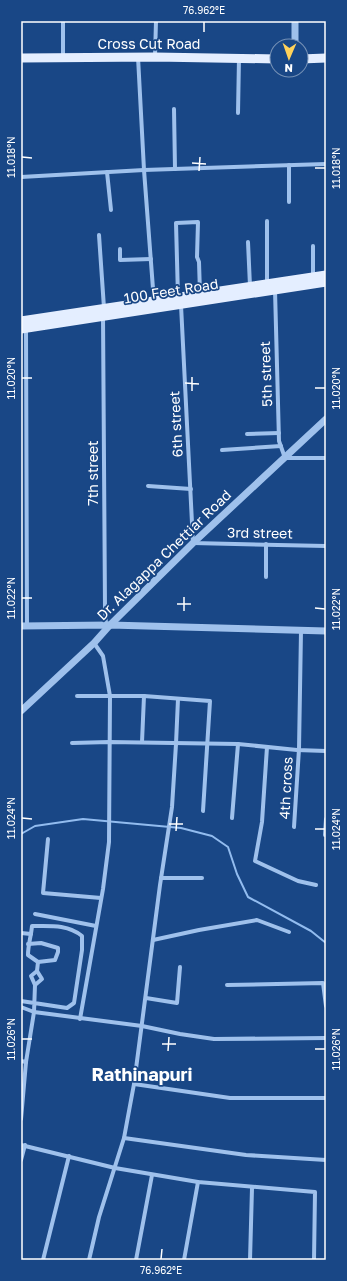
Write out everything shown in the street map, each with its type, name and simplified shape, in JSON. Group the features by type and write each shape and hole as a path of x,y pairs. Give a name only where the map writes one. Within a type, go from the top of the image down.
{"main road":[{"name":"Cross Cut Road","path":"21,58 155,57 269,59"},
{"path":"309,59 326,58"},
{"name":"100 Feet Road","path":"22,326 155,304 200,294 326,275"},
{"name":"100 Feet Road","path":"180,299 275,290 326,282"}],"street":[{"path":"63,21 63,58"},
{"path":"155,57 156,21"},
{"path":"295,21 296,38"},
{"path":"138,57 144,170 155,304"},
{"path":"238,113 239,58"},
{"path":"174,109 175,168"},
{"path":"21,178 175,168 326,164"},
{"path":"289,165 289,202"},
{"path":"107,172 111,210"},
{"path":"267,221 267,284"},
{"name":"6th street","path":"194,543 176,223 198,222 200,294"},
{"path":"99,235 104,312"},
{"path":"248,242 250,286"},
{"path":"312,277 313,246"},
{"path":"120,249 120,260 151,259"},
{"name":"5th street","path":"275,290 279,441 285,458"},
{"name":"7th street","path":"104,312 105,625 110,625"},
{"path":"22,326 24,626 110,625 326,631"},
{"name":"Dr. Alagappa Chettiar Road","path":"21,711 94,643 110,625 194,543 326,419"},
{"path":"247,434 279,433"},
{"path":"222,450 281,446"},
{"path":"285,458 326,458"},
{"path":"148,486 191,488"},
{"name":"3rd street","path":"194,543 326,546"},
{"path":"266,544 266,577"},
{"name":"4th cross","path":"294,827 298,749 301,630"},
{"path":"80,1019 109,842 110,696 103,656 94,643"},
{"path":"77,696 144,696 210,701 203,811"},
{"path":"142,742 144,696"},
{"path":"89,1260 99,1217 124,1138 134,1084 170,814 178,698"},
{"path":"72,743 142,742 176,744 238,744 297,750 326,751"},
{"path":"232,818 238,744"},
{"path":"267,747 262,822 255,860 298,881 316,885"},
{"path":"325,835 326,819"},
{"path":"48,839 43,893 101,898"},
{"path":"161,878 202,878"},
{"path":"35,914 96,926"},
{"path":"153,940 257,920 289,932"},
{"path":"21,1001 67,1008 74,1003 82,950 82,936 62,926 32,926 31,940 28,944 28,955 38,962 55,960 58,948 40,943 28,944"},
{"path":"21,933 31,934"},
{"path":"35,985 42,979 37,971 38,962"},
{"path":"146,998 177,1003 180,967"},
{"path":"21,1119 23,1061 34,1012 35,985 31,976 37,971"},
{"path":"227,984 323,983 326,1006"},
{"path":"21,1007 34,1012 142,1026 214,1039 326,1038"},
{"path":"134,1084 230,1098 326,1098"},
{"path":"124,1138 246,1155 326,1160"},
{"path":"21,1160 23,1145 115,1168 152,1175 252,1188 315,1192 314,1260"},
{"path":"43,1260 69,1156"},
{"path":"136,1260 152,1175"},
{"path":"184,1260 198,1182"},
{"path":"250,1260 252,1188"}],"waterway":[{"path":"21,834 35,826 83,819 181,828 212,836 228,847 237,874 248,897 311,931 326,943"}],"district":[{"name":"Rathinapuri","path":"142,1075"}]}
